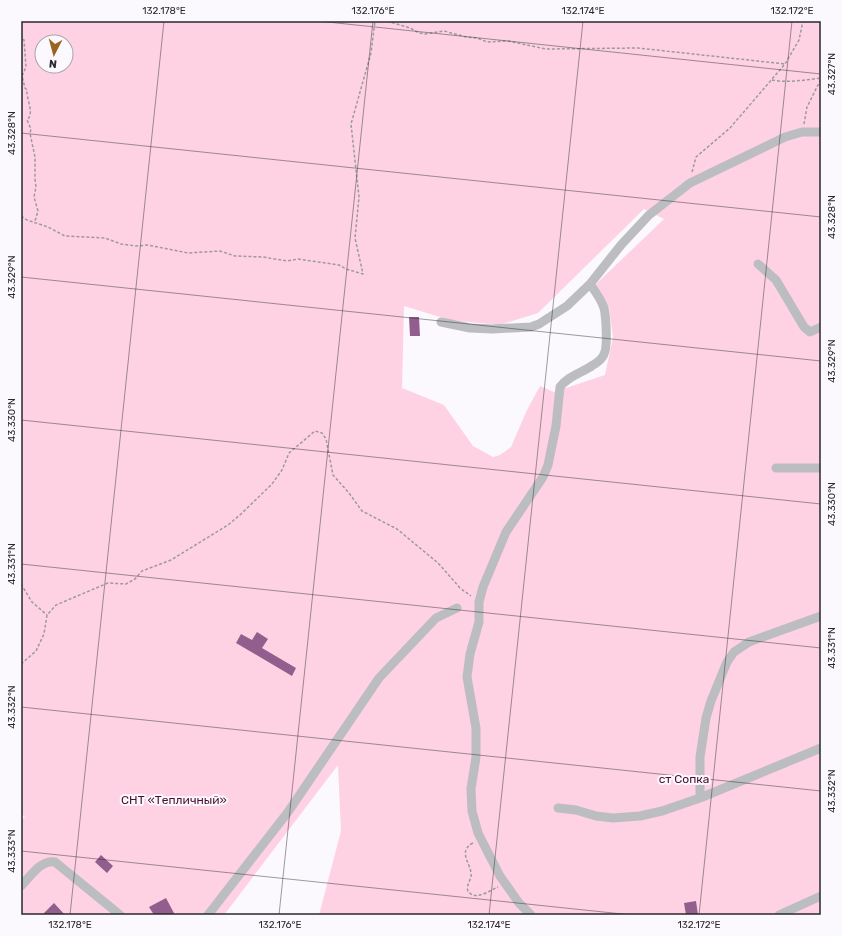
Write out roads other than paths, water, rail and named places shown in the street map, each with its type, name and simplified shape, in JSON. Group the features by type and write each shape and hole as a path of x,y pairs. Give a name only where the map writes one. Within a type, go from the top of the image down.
{"lane":[{"path":"441,322 470,328 492,330 531,327 539,324 567,306 590,284 621,244 649,215 690,183 785,137 802,132 821,132"},
{"path":"758,264 776,280 804,327 810,332 821,327"},
{"path":"531,915 519,904 500,876 480,838 472,811 471,789 476,757 476,728 467,677 470,654 479,622 479,602 483,587 506,532 543,477 548,465 556,426 560,387 570,378 595,364 605,354 606,338 604,308 590,284"},
{"path":"776,468 821,468"},
{"path":"208,915 288,812 379,678 436,618 457,608"},
{"path":"700,798 700,758 706,718 711,701 727,662 734,652 749,642 821,616"},
{"path":"558,808 576,810 596,816 613,818 640,816 662,811 700,798 821,748"},
{"path":"21,886 44,863 49,861 55,862 120,915"},
{"path":"779,915 821,896"}],"park label":[{"name":"ст Сопка","path":"684,779"},
{"name":"СНТ «Тепличный»","path":"174,800"}]}
